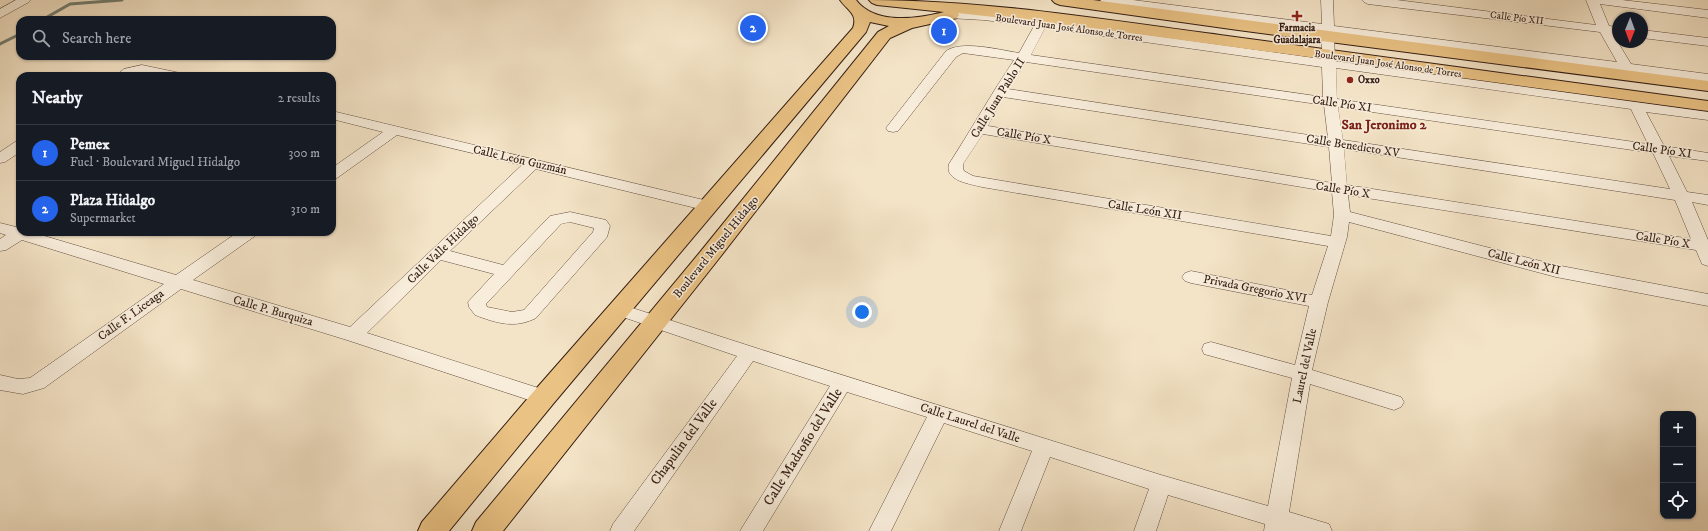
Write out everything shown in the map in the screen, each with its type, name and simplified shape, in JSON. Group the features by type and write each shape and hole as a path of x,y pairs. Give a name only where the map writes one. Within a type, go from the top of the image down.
{"main road":[{"name":"Boulevard Juan José Alonso de Torres","path":"878,0 912,5 962,8 1042,21 1135,29 1328,60 1708,106"},
{"path":"1042,21 1040,7 1045,2 1050,0"},
{"name":"Boulevard Juan José Alonso de Torres","path":"1060,0 1328,32 1508,60 1708,86"},
{"path":"855,7 883,20 914,22"},
{"path":"432,531 544,397 860,29 863,21 855,7"},
{"name":"Boulevard Miguel Hidalgo","path":"486,531 656,322 884,36 894,29 962,8"},
{"path":"1135,29 1191,44"},
{"path":"1427,42 1487,57"},
{"path":"1508,60 1543,57"},
{"path":"1548,94 1665,100 1682,94 1682,91 1675,85 1664,80"}],"street":[{"path":"3,11 25,0"},
{"name":"Boulevard Juan José Alonso de Torres","path":"1106,0 1328,32 1427,42 1708,78"},
{"name":"Laurel del Valle","path":"1276,524 1302,374 1319,302 1337,242 1342,216 1336,143 1330,102 1327,0"},
{"name":"Calle Pío XII","path":"1368,0 1612,30"},
{"path":"1626,67 1604,29 1592,0 1708,14"},
{"name":"Boulevard Juan José Alonso de Torres","path":"1042,21 1191,44 1328,60 1548,94 1708,116"},
{"name":"Calle Juan Pablo II","path":"956,171 956,164 979,129 999,92 1023,57 1042,21"},
{"path":"1648,35 1708,42"},
{"name":"Calle Pío XI","path":"893,128 955,51 974,49 1708,157"},
{"path":"129,72 142,68 158,72"},
{"name":"Calle Benedicto XV","path":"999,92 1708,200"},
{"path":"1636,106 1682,197 1706,251"},
{"name":"Calle León Guzmán","path":"336,116 708,206"},
{"name":"Calle Pío X","path":"979,129 1706,251"},
{"path":"336,172 395,130"},
{"path":"9,157 16,149"},
{"name":"Calle Valle Hidalgo","path":"353,335 533,163"},
{"name":"Calle León XII","path":"956,171 967,178 982,182 1337,242"},
{"name":"Calle León XII","path":"1342,216 1556,271 1708,300"},
{"path":"570,217 600,224 602,226 601,233 526,316 509,319 481,311 477,306 477,302 507,272 556,220 560,218 570,217"},
{"name":"Calle P. Burquiza","path":"0,228 16,232"},
{"path":"0,246 16,236"},
{"name":"Calle P. Burquiza","path":"30,236 176,282 353,335 544,397"},
{"name":"Calle F. Liceaga","path":"5,384 24,387 31,386 176,282 243,236"},
{"path":"439,254 507,272"},
{"name":"Privada Gregorio XVI","path":"1191,277 1319,302"},
{"name":"Calle Laurel del Valle","path":"620,310 749,354 1161,484 1276,524 1321,531"},
{"path":"1211,349 1302,374 1394,402"},
{"name":"Chapulin del Valle","path":"621,531 749,354"},
{"name":"Calle Madroño del Valle","path":"751,531 842,383"},
{"path":"880,531 939,413"},
{"path":"1010,531 1044,447"},
{"path":"1145,531 1161,484"}],"waterway":[{"path":"49,16 70,4 122,0"},
{"path":"0,44 16,36"}],"place":[{"name":"Farmacia Guadalajara","path":"1297,16"},
{"name":"Plaza Hidalgo","path":"753,28"},
{"name":"Pemex","path":"944,31"},
{"name":"Oxxo","path":"1350,80"}],"district":[{"name":"San Jeronimo 2","path":"1384,125"}]}
